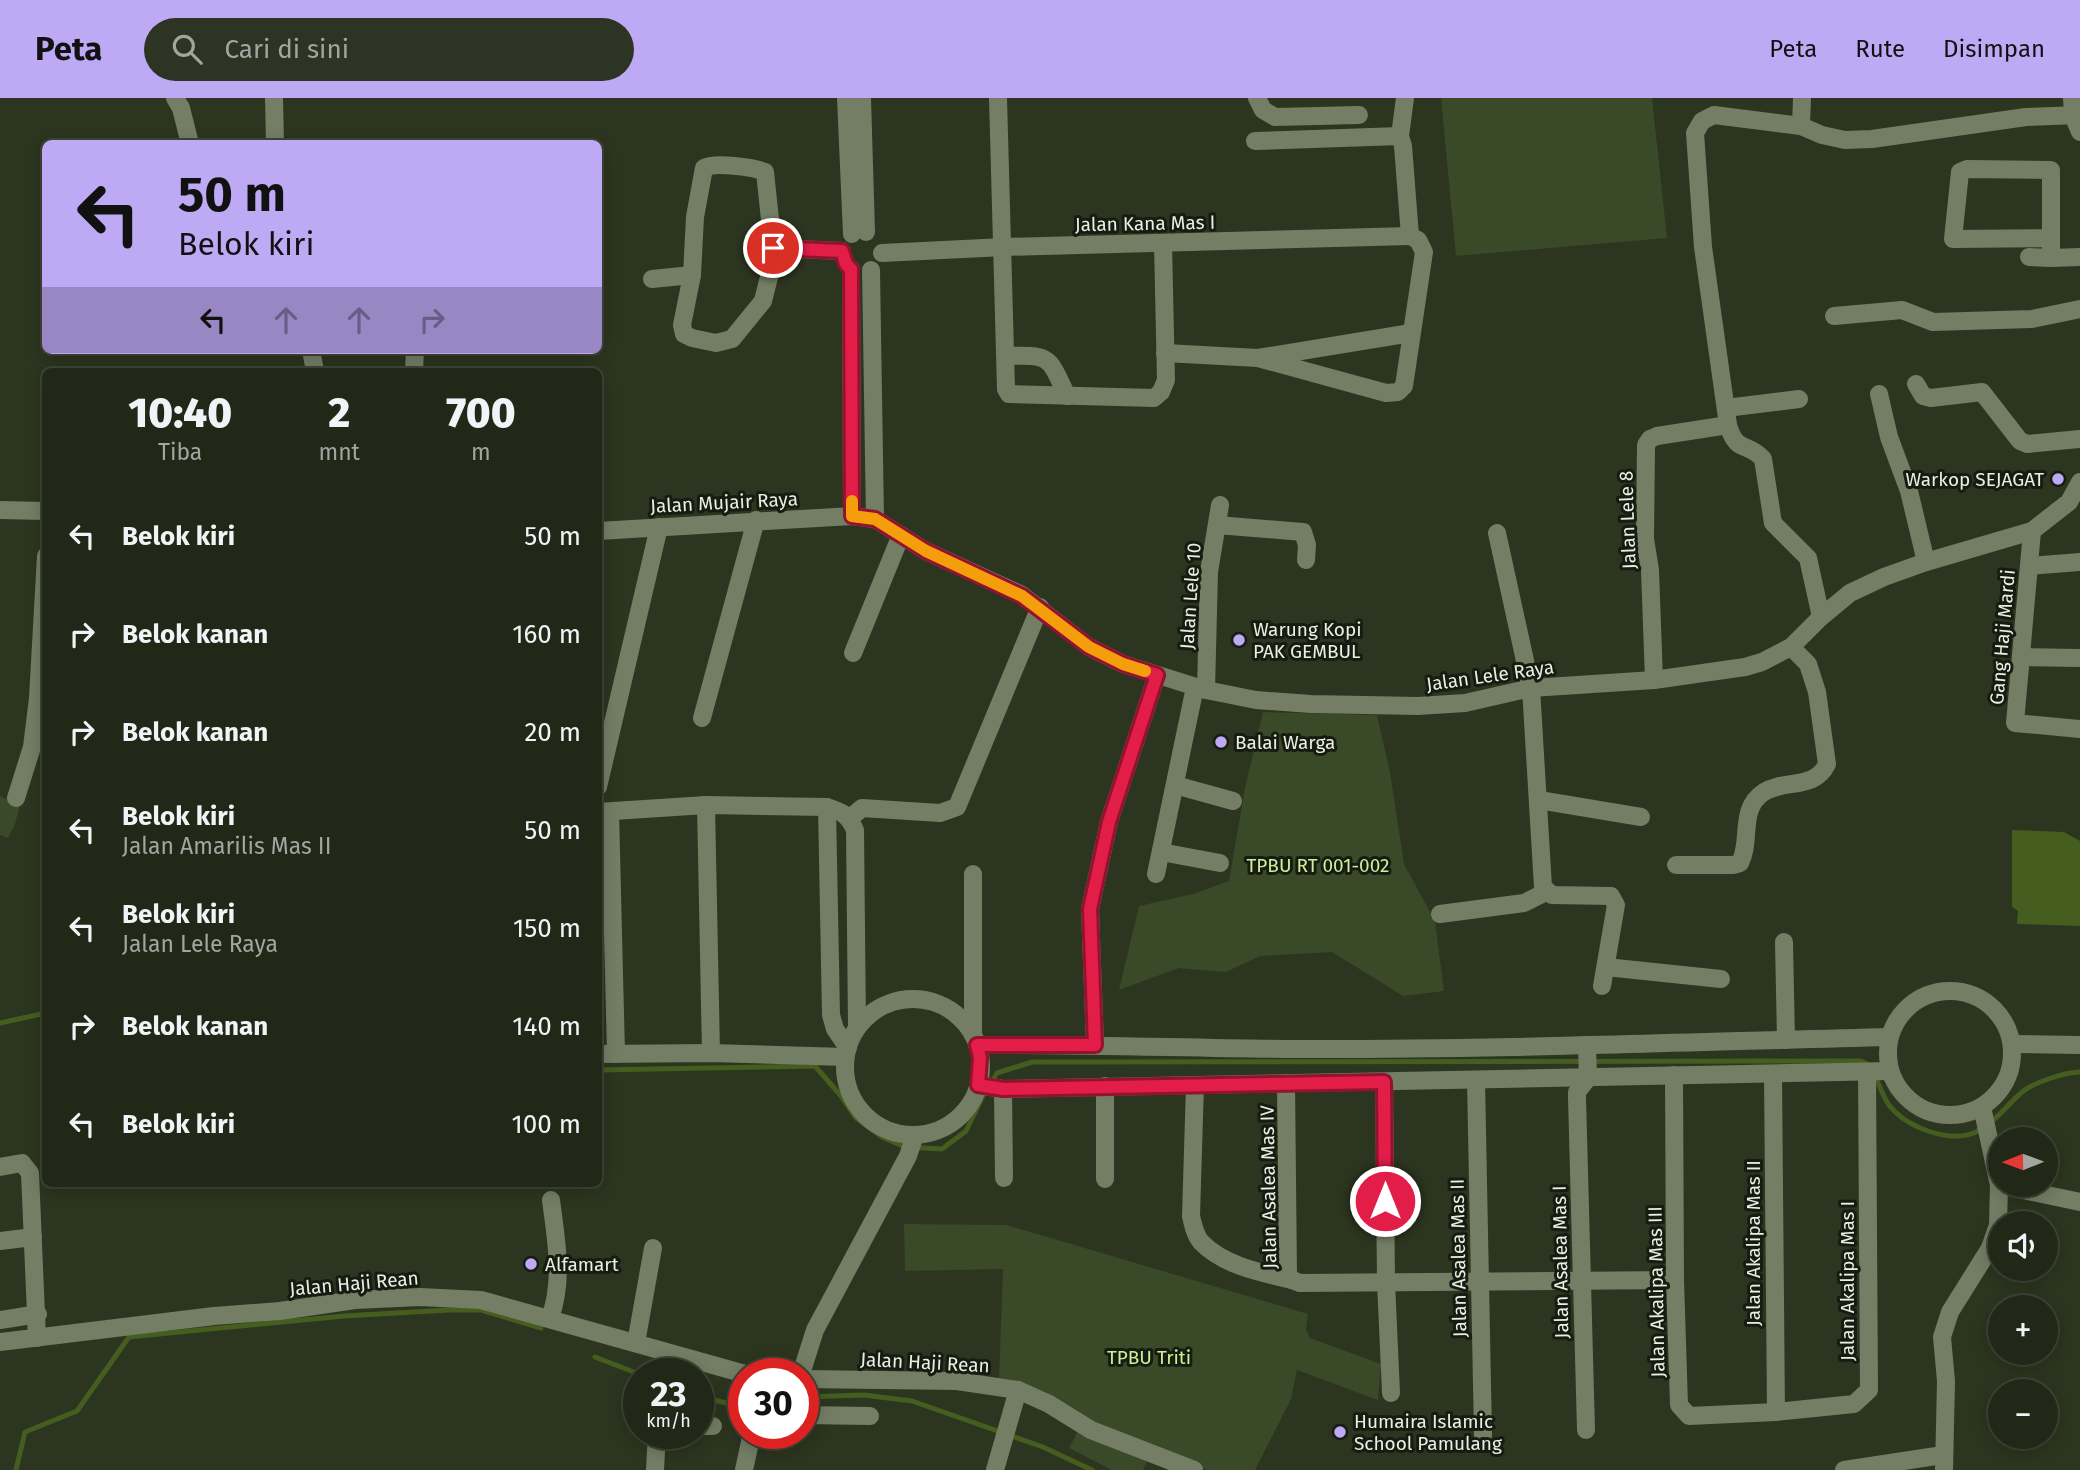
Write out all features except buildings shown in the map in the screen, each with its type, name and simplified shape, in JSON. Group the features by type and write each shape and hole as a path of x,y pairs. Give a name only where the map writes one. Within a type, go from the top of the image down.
{"street":[{"path":"175,98 181,108 189,140"},
{"path":"274,98 275,140"},
{"path":"846,98 859,233"},
{"path":"859,233 862,98"},
{"path":"998,98 1006,389 1009,394 1154,398 1161,392 1166,380 1163,244"},
{"path":"1257,98 1263,110 1275,117 1359,107 1361,139"},
{"path":"1258,358 1386,393 1398,391 1404,386 1424,251 1418,240 1410,236 1400,136 1405,98"},
{"path":"1801,126 1802,98"},
{"path":"1821,617 1808,558 1773,523 1763,460 1758,453 1738,445 1732,439 1703,247 1695,133 1702,121 1714,115 1801,126 1822,135 1845,140 1872,139 2075,109 2080,132"},
{"path":"1284,117 1286,140"},
{"path":"1255,141 1400,136"},
{"path":"708,165 731,166 765,172 773,248 772,265 763,302 732,338 716,343 684,334 682,325 692,275 695,217 704,168 708,165"},
{"path":"2050,238 1953,239 1960,172 1967,169 2051,170 2051,258"},
{"path":"859,233 877,240 882,253 871,270 858,272 846,264 842,251 843,243 859,233"},
{"name":"Jalan Kana Mas I","path":"882,253 1410,236"},
{"path":"773,248 842,251"},
{"path":"2029,257 2080,257"},
{"path":"851,269 852,516"},
{"path":"871,270 875,519"},
{"path":"652,279 692,275"},
{"path":"1833,316 1902,310 1933,321 2032,319 2080,310"},
{"path":"1165,354 1258,358 1411,333"},
{"path":"1006,356 1043,357 1051,362 1068,396"},
{"path":"1916,384 1923,396 1931,398 1982,392 2020,441 2026,444 2080,439"},
{"path":"1879,394 1889,437 1909,491 1926,562"},
{"path":"1727,416 1799,399"},
{"name":"Jalan Lele 8","path":"1654,680 1650,570 1645,539 1646,445 1650,439 1657,436 1727,416"},
{"name":"Jalan Lele Raya","path":"852,516 875,519 926,551 1022,596 1040,607 1089,647 1123,664 1201,688 1282,702 1419,706 1465,703 1531,688 1654,680 1745,667 1762,662 1791,647 1850,593 1926,562 2032,531 2068,502 2080,482"},
{"name":"Jalan Lele 10","path":"1156,874 1175,785 1201,688 1209,572 1220,505"},
{"path":"0,510 42,511"},
{"name":"Jalan Mujair Raya","path":"602,531 852,516"},
{"path":"702,718 756,520"},
{"path":"1217,525 1303,532 1306,535 1306,560"},
{"path":"602,770 659,527"},
{"name":"Gang Haji Mardi","path":"2032,531 2015,723 2080,729"},
{"path":"1497,533 1531,688 1543,887 1552,895 1611,896 1616,905 1602,986"},
{"path":"853,653 901,535"},
{"path":"2029,566 2080,562"},
{"path":"850,817 862,808 940,813 957,807 1040,607"},
{"path":"16,798 32,747 42,627"},
{"path":"1676,865 1740,863 1744,855 1747,816 1751,806 1762,793 1815,779 1823,773 1826,764 1817,692 1808,664 1791,647"},
{"path":"2021,657 2080,658"},
{"path":"1095,1045 1090,909 1109,822 1157,675"},
{"path":"1175,785 1233,801"},
{"path":"1539,800 1641,817"},
{"path":"846,1052 607,1054 604,812 706,806 827,807 850,817 855,830 857,1027"},
{"path":"706,806 711,1053"},
{"path":"827,807 831,1016 846,1052 848,1085 854,1100 865,1115 880,1126 897,1133 915,1135 948,1125 971,1101 991,1087 1476,1080 1577,1083 1674,1075 1890,1071"},
{"path":"1161,852 1220,863"},
{"path":"973,874 975,1040 991,1087 1004,1178"},
{"path":"1440,914 1524,903 1546,892"},
{"path":"1784,942 1786,1040"},
{"path":"1605,967 1721,979"},
{"path":"1984,1117 1938,1115 1917,1107 1900,1091 1890,1071 1887,1054 1889,1037 1900,1015 1918,999 1941,990 1966,992 1988,1003 2004,1021 2012,1044 2011,1069 1984,1117 1988,1135"},
{"path":"846,1052 857,1027 869,1014 900,999 935,1002 950,1010 963,1021 975,1040"},
{"path":"975,1040 1285,1049 1567,1046 1889,1037"},
{"path":"2012,1044 2080,1045"},
{"name":"Jalan Asalea Mas I","path":"1577,1083 1587,1045"},
{"name":"Jalan Asalea Mas I","path":"1567,1046 1577,1083 1586,1430"},
{"name":"Jalan Akalipa Mas I","path":"1776,1412 1854,1404 1869,1390 1867,1072"},
{"name":"Jalan Akalipa Mas II","path":"1773,1074 1776,1412"},
{"name":"Jalan Akalipa Mas III","path":"1674,1075 1675,1280 1679,1405 1689,1416 1776,1412"},
{"name":"Jalan Asalea Mas II","path":"1476,1080 1483,1435"},
{"path":"1384,1082 1386,1282 1391,1393"},
{"name":"Jalan Asalea Mas IV","path":"1286,1083 1288,1273 1292,1280 1300,1283 1675,1280"},
{"path":"1105,1086 1105,1179"},
{"path":"1195,1086 1191,1216 1195,1231 1200,1241 1219,1255 1246,1268 1292,1280"},
{"path":"806,1358 815,1330 908,1156 915,1135"},
{"path":"0,1167 22,1163 30,1173 37,1338"},
{"path":"1844,1470 1943,1463 1946,1381 1942,1337 1950,1312 1996,1234 1998,1197"},
{"path":"2056,1197 2080,1202"},
{"path":"550,1318 554,1308 559,1266 551,1200"},
{"path":"0,1241 33,1237"},
{"path":"636,1343 653,1248"},
{"name":"Jalan Haji Rean","path":"0,1342 355,1300 420,1297 481,1300 728,1369"},
{"path":"0,1320 38,1314"},
{"path":"670,1358 671,1354"},
{"name":"Jalan Haji Rean","path":"819,1379 957,1381 1018,1390 1049,1404 1091,1430 1194,1470"},
{"path":"995,1470 1018,1390"},
{"path":"819,1415 870,1416"},
{"path":"655,1470 656,1449"},
{"path":"744,1470 749,1449"}],"green space":[{"path":"1441,98 1652,98 1667,238 1456,256"},
{"name":"TPBU RT 001-002","path":"1263,712 1377,715 1390,772 1404,864 1435,921 1444,991 1403,996 1332,952 1260,956 1226,972 1179,968 1119,990 1139,906 1193,894 1229,881 1245,788"},
{"path":"0,796 20,806 8,838 0,835"},
{"name":"TPBU Triti","path":"904,1224 1007,1225 1308,1314 1306,1329 1310,1338 1381,1364 1378,1400 1297,1370 1291,1399 1255,1470 1207,1470 1154,1445 1143,1470 1112,1470 1069,1448 1085,1418 999,1379 1003,1269 905,1271"}],"shaded area":[{"path":"2012,830 2064,832 2080,841 2080,926 2017,924 2018,911 2012,907"}],"waterway":[{"path":"0,1023 42,1014"},
{"path":"602,1070 815,1066 856,1118 882,1137 905,1147 942,1149 966,1131 997,1073 1032,1062 1861,1061 1869,1065"},
{"path":"1875,1076 1887,1102 1906,1120 1929,1131 1953,1136 1976,1132 2033,1085 2080,1072"},
{"path":"16,1470 25,1432 77,1411 129,1337 344,1316 449,1310 481,1310 541,1328"},
{"path":"595,1357 623,1368"},
{"path":"819,1396 864,1395 912,1401 1043,1447 1092,1470"},
{"path":"714,1400 728,1403"}],"slow traffic":[{"path":"852,501 852,516 884,523 926,551 1022,596 1040,607 1089,647 1123,664 1145,671"}],"place":[{"name":"Warkop SEJAGAT","path":"2058,479"},
{"name":"Warung Kopi PAK GEMBUL","path":"1239,640"},
{"name":"Balai Warga","path":"1221,742"},
{"name":"Alfamart","path":"531,1264"},
{"name":"Humaira Islamic School Pamulang","path":"1340,1432"}],"route":[{"path":"773,248 842,251 846,264 851,269 852,516 884,523 926,551 1022,596 1105,656 1157,675 1109,822 1090,909 1095,1045 977,1045 980,1058 978,1085 1003,1089 1384,1082 1385,1201"}]}
